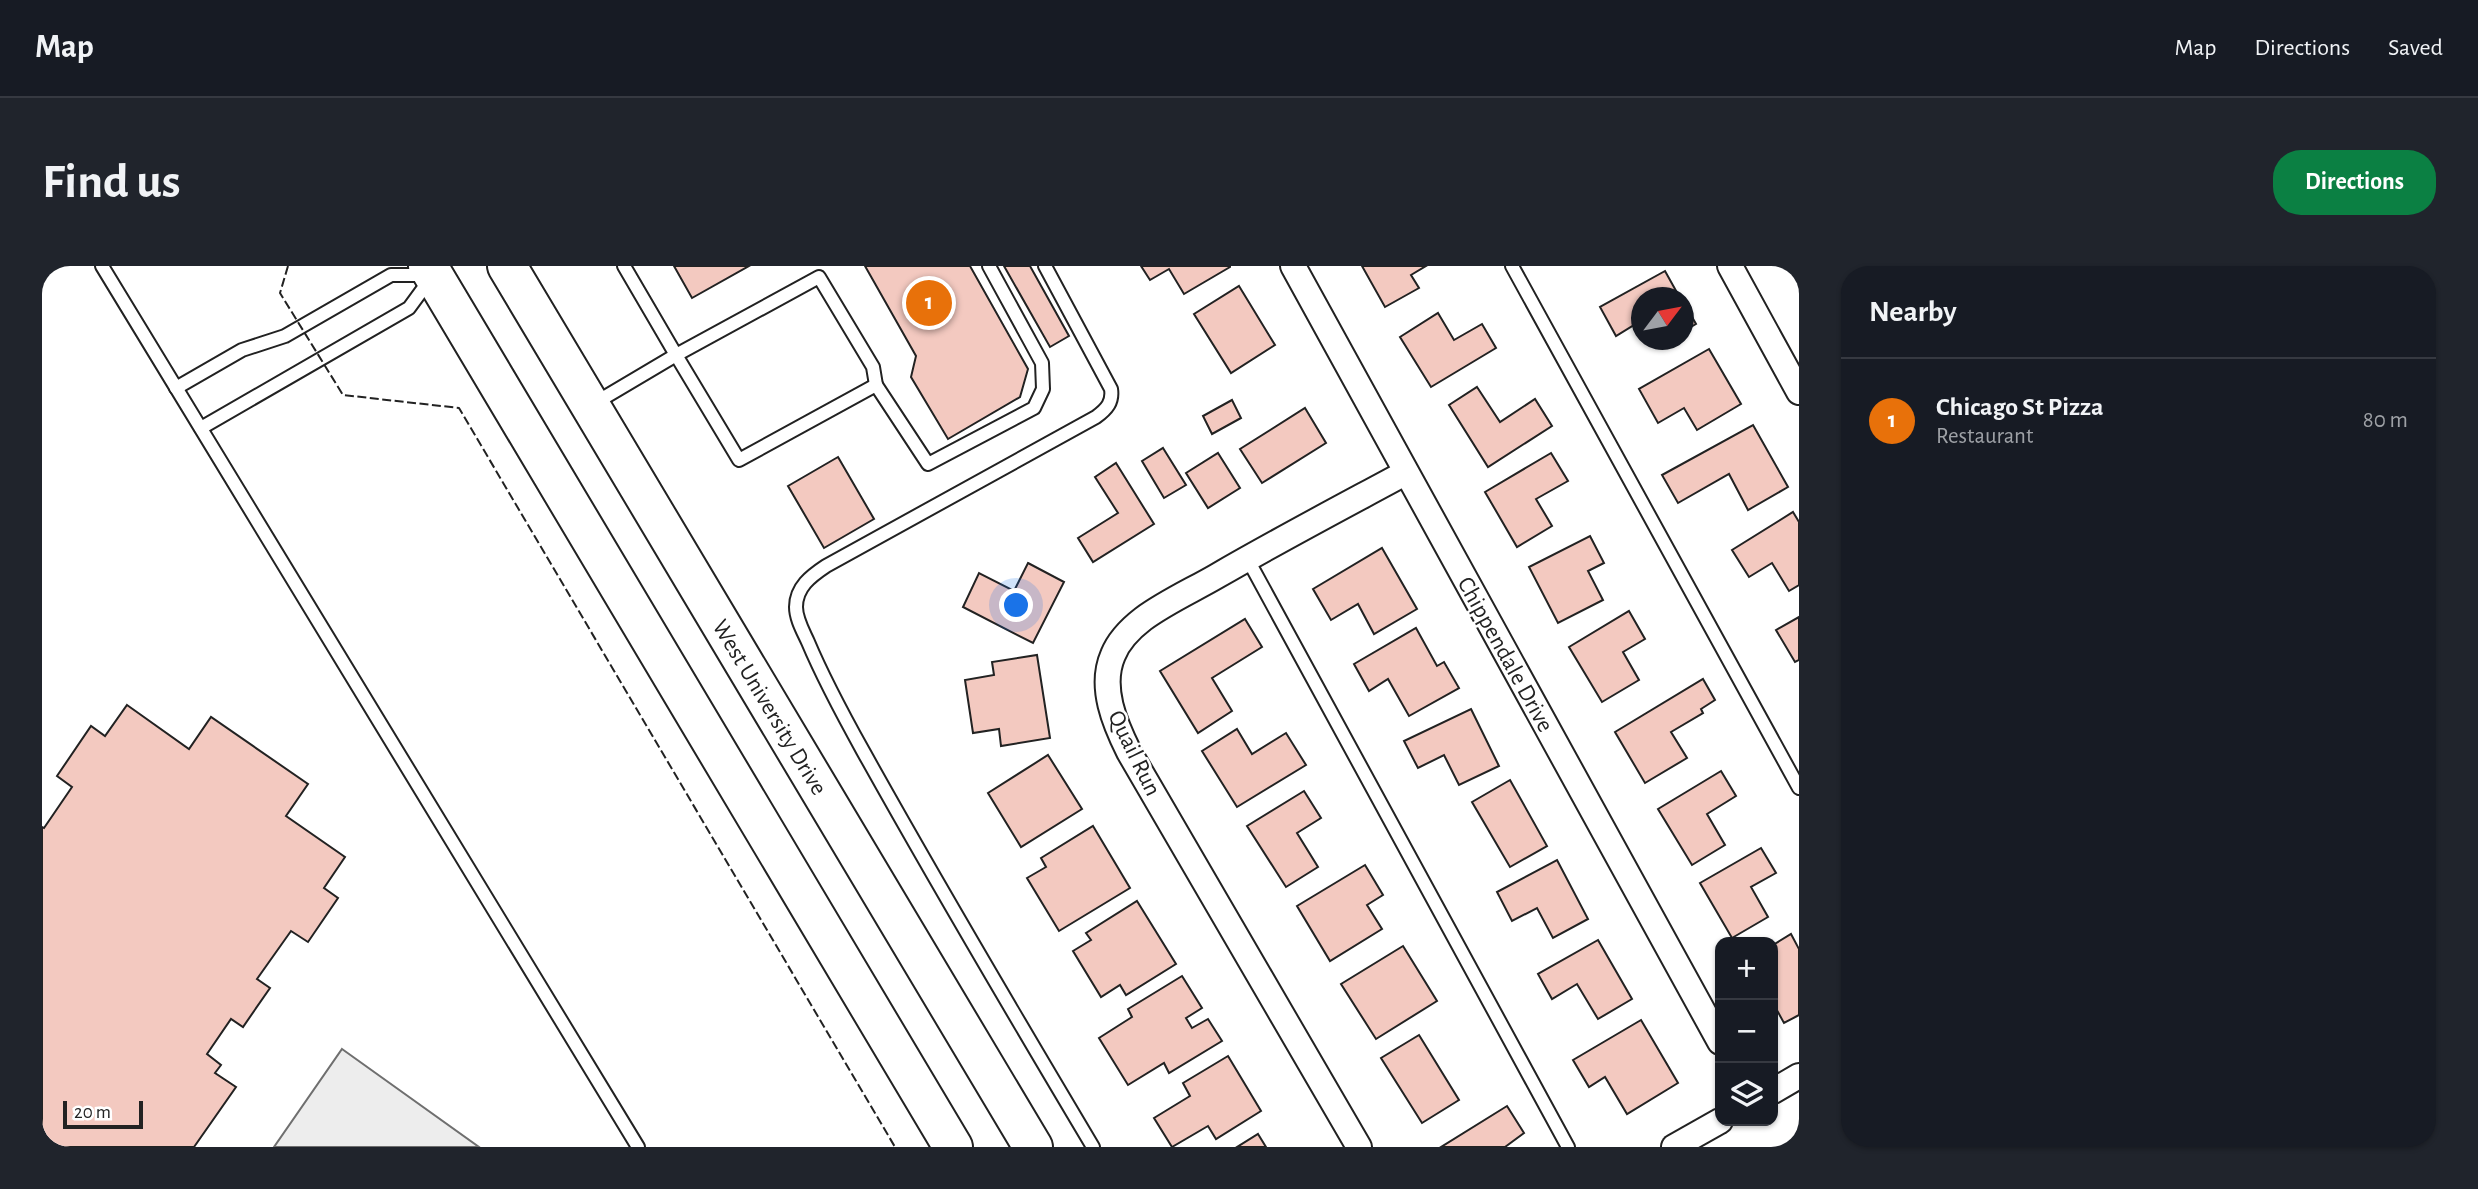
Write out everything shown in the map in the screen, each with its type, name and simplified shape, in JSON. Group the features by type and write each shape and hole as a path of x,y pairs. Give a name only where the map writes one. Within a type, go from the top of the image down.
{"highway":[{"name":"West University Drive","path":"508,266 1033,1147"},
{"path":"437,269 953,1147"}],"street":[{"name":"Chippendale Drive","path":"1293,266 1715,1033"},
{"path":"1730,266 1799,392"},
{"name":"Quail Run","path":"1359,1147 1129,752 1116,725 1108,679 1111,658 1120,641 1145,617 1247,558 1405,473"},
{"path":"1778,1088 1799,1076"},
{"path":"1674,1147 1715,1124"}],"lane":[{"path":"102,266 638,1147"},
{"path":"624,266 739,460 876,385"},
{"path":"591,405 819,277 873,367 876,385 928,464 1034,408 1043,389 1042,363 989,266"},
{"path":"1045,266 1111,389 1109,404 1097,416 826,566 801,587 796,609 807,640 835,700 931,874 1093,1147"},
{"path":"1513,266 1799,788"},
{"path":"176,388 242,350 285,336 391,275 437,269"},
{"path":"201,428 409,308 437,269"},
{"path":"1247,558 1568,1147"}],"shaded area":[{"path":"342,1049 479,1147 274,1147"}],"building":[{"path":"674,266 749,266 692,298"},
{"path":"865,266 970,266 1028,369 1020,397 948,439 911,377 916,356"},
{"path":"1004,266 1030,266 1069,336 1050,347"},
{"path":"1141,266 1230,267 1184,294 1169,269 1150,280"},
{"path":"1362,266 1426,266 1411,275 1419,288 1385,307"},
{"path":"1665,271 1674,287 1636,287"},
{"path":"1239,286 1275,345 1231,373 1194,314"},
{"path":"1631,290 1631,327 1616,336 1600,307"},
{"path":"1438,313 1454,340 1482,324 1496,348 1431,387 1400,337"},
{"path":"1709,349 1741,404 1697,430 1684,408 1658,423 1639,389"},
{"path":"1477,387 1500,422 1535,399 1552,426 1488,467 1449,405"},
{"path":"1232,400 1241,418 1212,434 1203,416"},
{"path":"1305,408 1326,443 1262,483 1240,449"},
{"path":"1753,425 1788,487 1748,510 1729,474 1678,503 1662,475"},
{"path":"1163,448 1186,485 1164,498 1142,461"},
{"path":"1218,453 1240,488 1208,508 1186,473"},
{"path":"1551,453 1568,481 1536,499 1552,526 1517,547 1485,492"},
{"path":"838,457 874,519 824,548 788,486"},
{"path":"1116,463 1154,524 1093,562 1078,538 1118,513 1095,477"},
{"path":"1793,512 1799,522 1799,585 1789,591 1772,563 1749,577 1732,550"},
{"path":"1590,536 1604,563 1588,571 1603,600 1558,623 1529,567"},
{"path":"1382,548 1417,609 1374,634 1358,604 1331,620 1313,589"},
{"path":"1028,563 1064,582 1033,643 963,607 979,573 1014,591"},
{"path":"1629,611 1645,639 1623,652 1639,680 1602,702 1569,647"},
{"path":"1799,617 1799,660 1795,662 1776,630"},
{"path":"1245,619 1262,647 1212,678 1232,711 1198,733 1160,671"},
{"path":"1416,628 1437,666 1444,662 1459,688 1409,716 1388,679 1369,691 1354,664"},
{"path":"1037,655 1050,738 1001,746 999,729 973,733 965,680 994,675 992,662"},
{"path":"1703,679 1715,700 1701,709 1703,713 1671,732 1687,758 1645,783 1615,732"},
{"path":"127,705 189,749 211,717 308,784 286,816 345,857 324,888 338,898 308,942 291,931 257,979 270,988 243,1027 231,1019 207,1054 221,1065 215,1073 236,1087 194,1147 42,1147 42,827 44,828 72,787 57,776 91,726 105,736"},
{"path":"1471,709 1499,766 1459,785 1444,755 1418,768 1404,741"},
{"path":"1237,729 1252,754 1286,733 1306,765 1237,807 1202,751"},
{"path":"1048,755 1082,809 1021,847 988,793"},
{"path":"1721,771 1736,796 1707,814 1725,845 1692,865 1658,809"},
{"path":"1510,780 1547,846 1510,867 1472,802"},
{"path":"1304,791 1321,818 1297,833 1318,867 1286,887 1247,826"},
{"path":"1093,826 1130,888 1059,931 1027,878 1046,867 1041,858"},
{"path":"1761,848 1776,873 1751,887 1768,917 1734,937 1700,883"},
{"path":"1557,860 1588,919 1553,938 1537,908 1512,921 1497,892"},
{"path":"1365,865 1383,895 1367,905 1382,929 1330,961 1297,906"},
{"path":"1137,901 1176,964 1126,995 1120,985 1101,997 1073,951 1091,940 1086,933"},
{"path":"1791,934 1799,949 1799,1015 1784,1023 1778,1012 1778,942"},
{"path":"1598,940 1632,999 1598,1019 1577,984 1552,999 1538,974"},
{"path":"1403,946 1437,1001 1376,1039 1341,984"},
{"path":"1182,976 1202,1008 1186,1018 1192,1028 1208,1019 1222,1041 1169,1073 1164,1063 1128,1085 1099,1038 1132,1017 1128,1009"},
{"path":"1641,1020 1678,1083 1627,1114 1605,1077 1589,1087 1573,1060"},
{"path":"1419,1035 1459,1100 1422,1123 1381,1058"},
{"path":"1228,1056 1261,1111 1216,1139 1208,1126 1172,1147 1154,1118 1190,1096 1183,1083"},
{"path":"1507,1106 1524,1133 1505,1147 1441,1147"},
{"path":"1258,1134 1266,1147 1237,1147"}],"fence":[{"path":"288,266 280,293 343,395 459,408 895,1147"}],"place":[{"name":"Chicago St Pizza","path":"929,303"}]}
